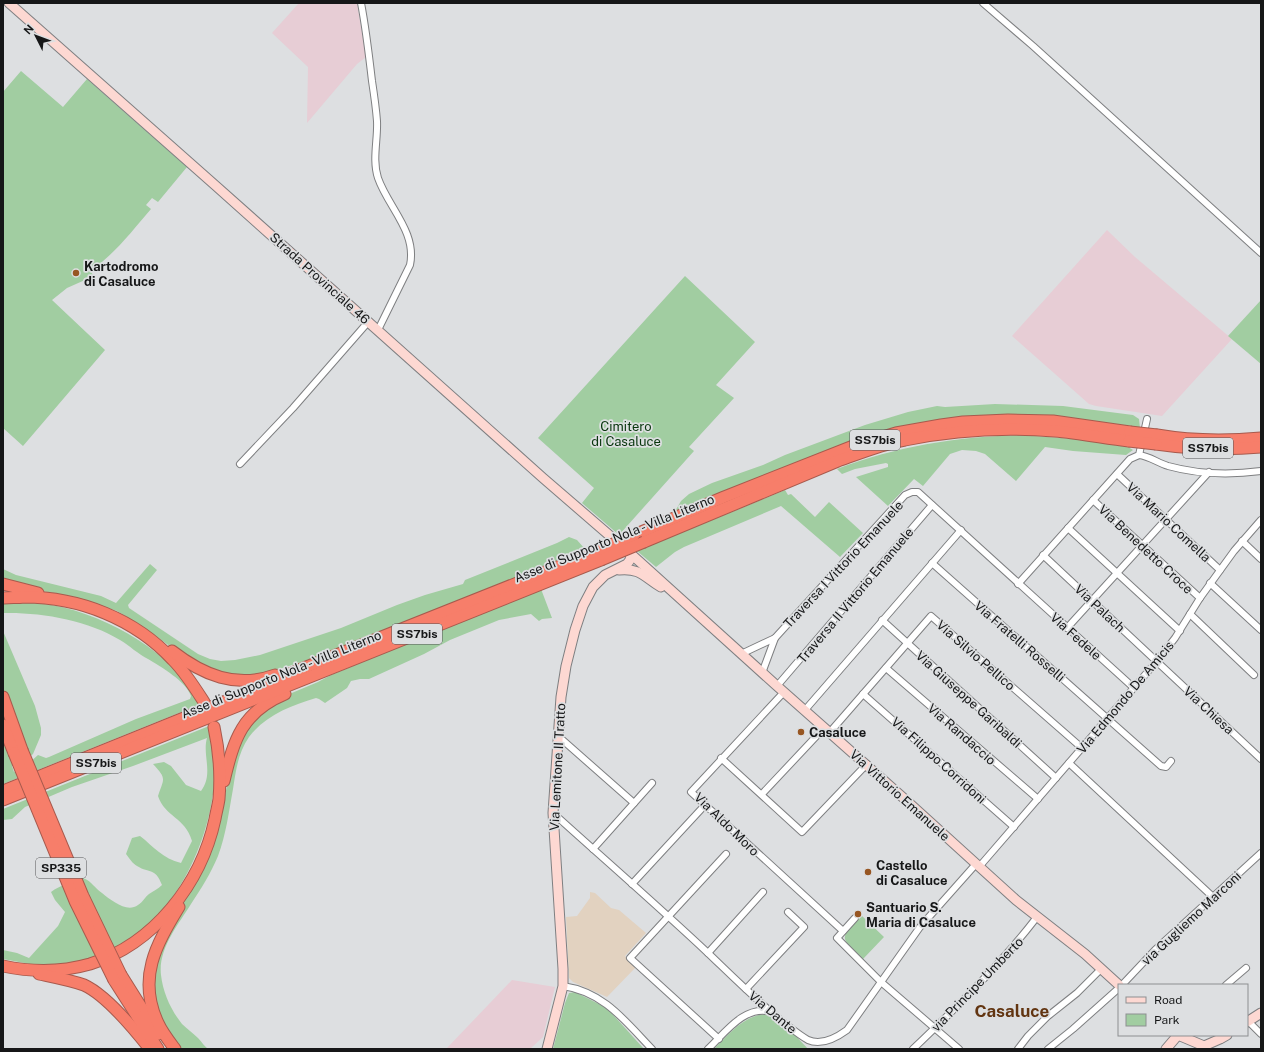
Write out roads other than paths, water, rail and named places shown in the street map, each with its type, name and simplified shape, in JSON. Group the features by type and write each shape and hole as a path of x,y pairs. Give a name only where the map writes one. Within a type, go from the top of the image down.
{"highway":[{"name":"Asse di Supporto Nola - Villa Literno","path":"3,800 320,674 598,556 634,535 852,446 896,433 963,422 1008,420 1053,421 1130,437"},
{"name":"Asse di Supporto Nola - Villa Literno","path":"3,791 273,682 301,669 598,556 644,542 870,449 904,440 972,430 1009,429 1130,437 1157,440 1194,448 1261,447"},
{"name":"Asse di Supporto Nola - Villa Literno","path":"1157,440 1261,438"},
{"path":"3,584 28,591 52,595 63,600"},
{"path":"3,598 34,597 63,600 74,602 105,613 162,644 183,660 204,672 224,679 251,680 267,678 288,670 301,669"},
{"path":"142,633 174,660 190,680 204,702"},
{"path":"24,970 46,970 78,967 119,952 137,941 171,908 186,888 205,854 213,829 219,799 235,741 247,722 264,706 273,700 304,686 320,674"},
{"name":"SP335","path":"3,697 18,752"},
{"name":"SP335","path":"3,725 18,752 118,978 158,1049"},
{"path":"214,727 220,765 219,799"},
{"path":"175,1049 158,1023 150,996 149,976 153,956 158,943 182,902 186,888"},
{"path":"3,966 85,986 108,1001 138,1033 150,1049"},
{"name":"SP335","path":"118,978 168,1049"}],"street":[{"name":"Strada Provinciale 46","path":"9,3 369,321 543,478 631,554"},
{"path":"361,3 377,121 376,155 378,177 385,194 409,239 412,253 410,265 378,330"},
{"path":"983,3 1033,46 1261,253"},
{"path":"240,464 293,408 369,321"},
{"path":"1139,455 1147,419"},
{"path":"1018,584 1130,459 1139,455 1168,466 1209,472 1248,473 1261,471"},
{"path":"1067,628 1209,472"},
{"name":"Via Mario Comella","path":"1117,474 1220,570"},
{"name":"Traversa I Vittorio Emanuele","path":"762,672 775,638 905,496 912,492 918,492 932,504"},
{"name":"Via Benedetto Croce","path":"1093,500 1200,598"},
{"name":"Via Fedele","path":"932,504 1018,584 1134,688"},
{"name":"Traversa II Vittorio Emanuele","path":"780,689 932,504"},
{"name":"Via Edmondo De Amicis","path":"978,865 1014,827 1157,661 1180,631 1200,598 1220,570 1261,520"},
{"path":"1068,528 1180,631"},
{"path":"805,710 961,530"},
{"path":"612,537 621,556 614,571"},
{"path":"1242,542 1261,559"},
{"name":"Via Vittorio Emanuele","path":"631,554 780,689 867,764 1016,900 1085,954 1118,986"},
{"name":"Via Lemitone II Tratto","path":"547,1049 563,986 553,814 561,697 566,666 575,630 585,601 593,586 605,575 614,571 623,559 631,554"},
{"name":"Via Palach","path":"1043,555 1157,661"},
{"name":"Via Fratelli Rosselli","path":"932,563 1161,766 1166,767 1171,761"},
{"path":"614,571 628,569 639,572 659,586 667,590 671,590"},
{"path":"1210,584 1261,630"},
{"path":"1190,614 1254,675"},
{"name":"Via Silvio Pellico","path":"762,794 863,694 931,616 1082,748"},
{"name":"Via Giuseppe Garibaldi","path":"882,620 1056,778"},
{"name":"Traversa I Vittorio Emanuele","path":"741,654 775,638"},
{"name":"Via Chiesa","path":"1157,661 1261,759"},
{"name":"Via Randaccio","path":"886,668 1038,799"},
{"name":"Via Aldo Moro","path":"780,689 691,792 843,932"},
{"name":"Via Filippo Corridoni","path":"863,694 1014,827"},
{"path":"558,736 634,803"},
{"path":"721,758 802,832 867,764"},
{"path":"1069,763 1213,897"},
{"path":"592,849 652,783"},
{"path":"632,884 705,805"},
{"name":"Via Dante","path":"553,814 708,953 771,1012 808,1040 816,1042 830,1040 841,1034 851,1025 920,928 978,865"},
{"name":"via Gugliemo Marconi","path":"1123,984 1136,968 1261,853"},
{"path":"719,1039 630,958 726,854"},
{"path":"708,953 763,892"},
{"path":"746,989 804,927 788,912"},
{"name":"via Principe Umberto","path":"913,1049 1015,946 1037,917"},
{"path":"855,918 837,938 882,982 959,1049"},
{"path":"1227,984 1246,968"},
{"path":"1018,1049 1028,1036 1048,1016 1077,993 1101,969"},
{"path":"563,986 573,987 587,992 609,1004 652,1049"},
{"path":"1048,1049 1073,1029 1118,988"},
{"path":"708,1049 738,1021 748,1014 760,1010 771,1012"},
{"path":"1261,1013 1248,1022 1261,1034"},
{"path":"1166,1049 1177,1036"},
{"path":"1180,1036 1204,1046 1225,1036"}],"place":[{"name":"Kartodromo di Casaluce","path":"76,273"},
{"name":"Casaluce","path":"801,732"},
{"name":"Castello di Casaluce","path":"868,872"},
{"name":"Santuario S. Maria di Casaluce","path":"858,914"}],"district":[{"name":"Casaluce","path":"1012,1011"}],"park label":[{"name":"Cimitero di Casaluce","path":"626,434"}]}
